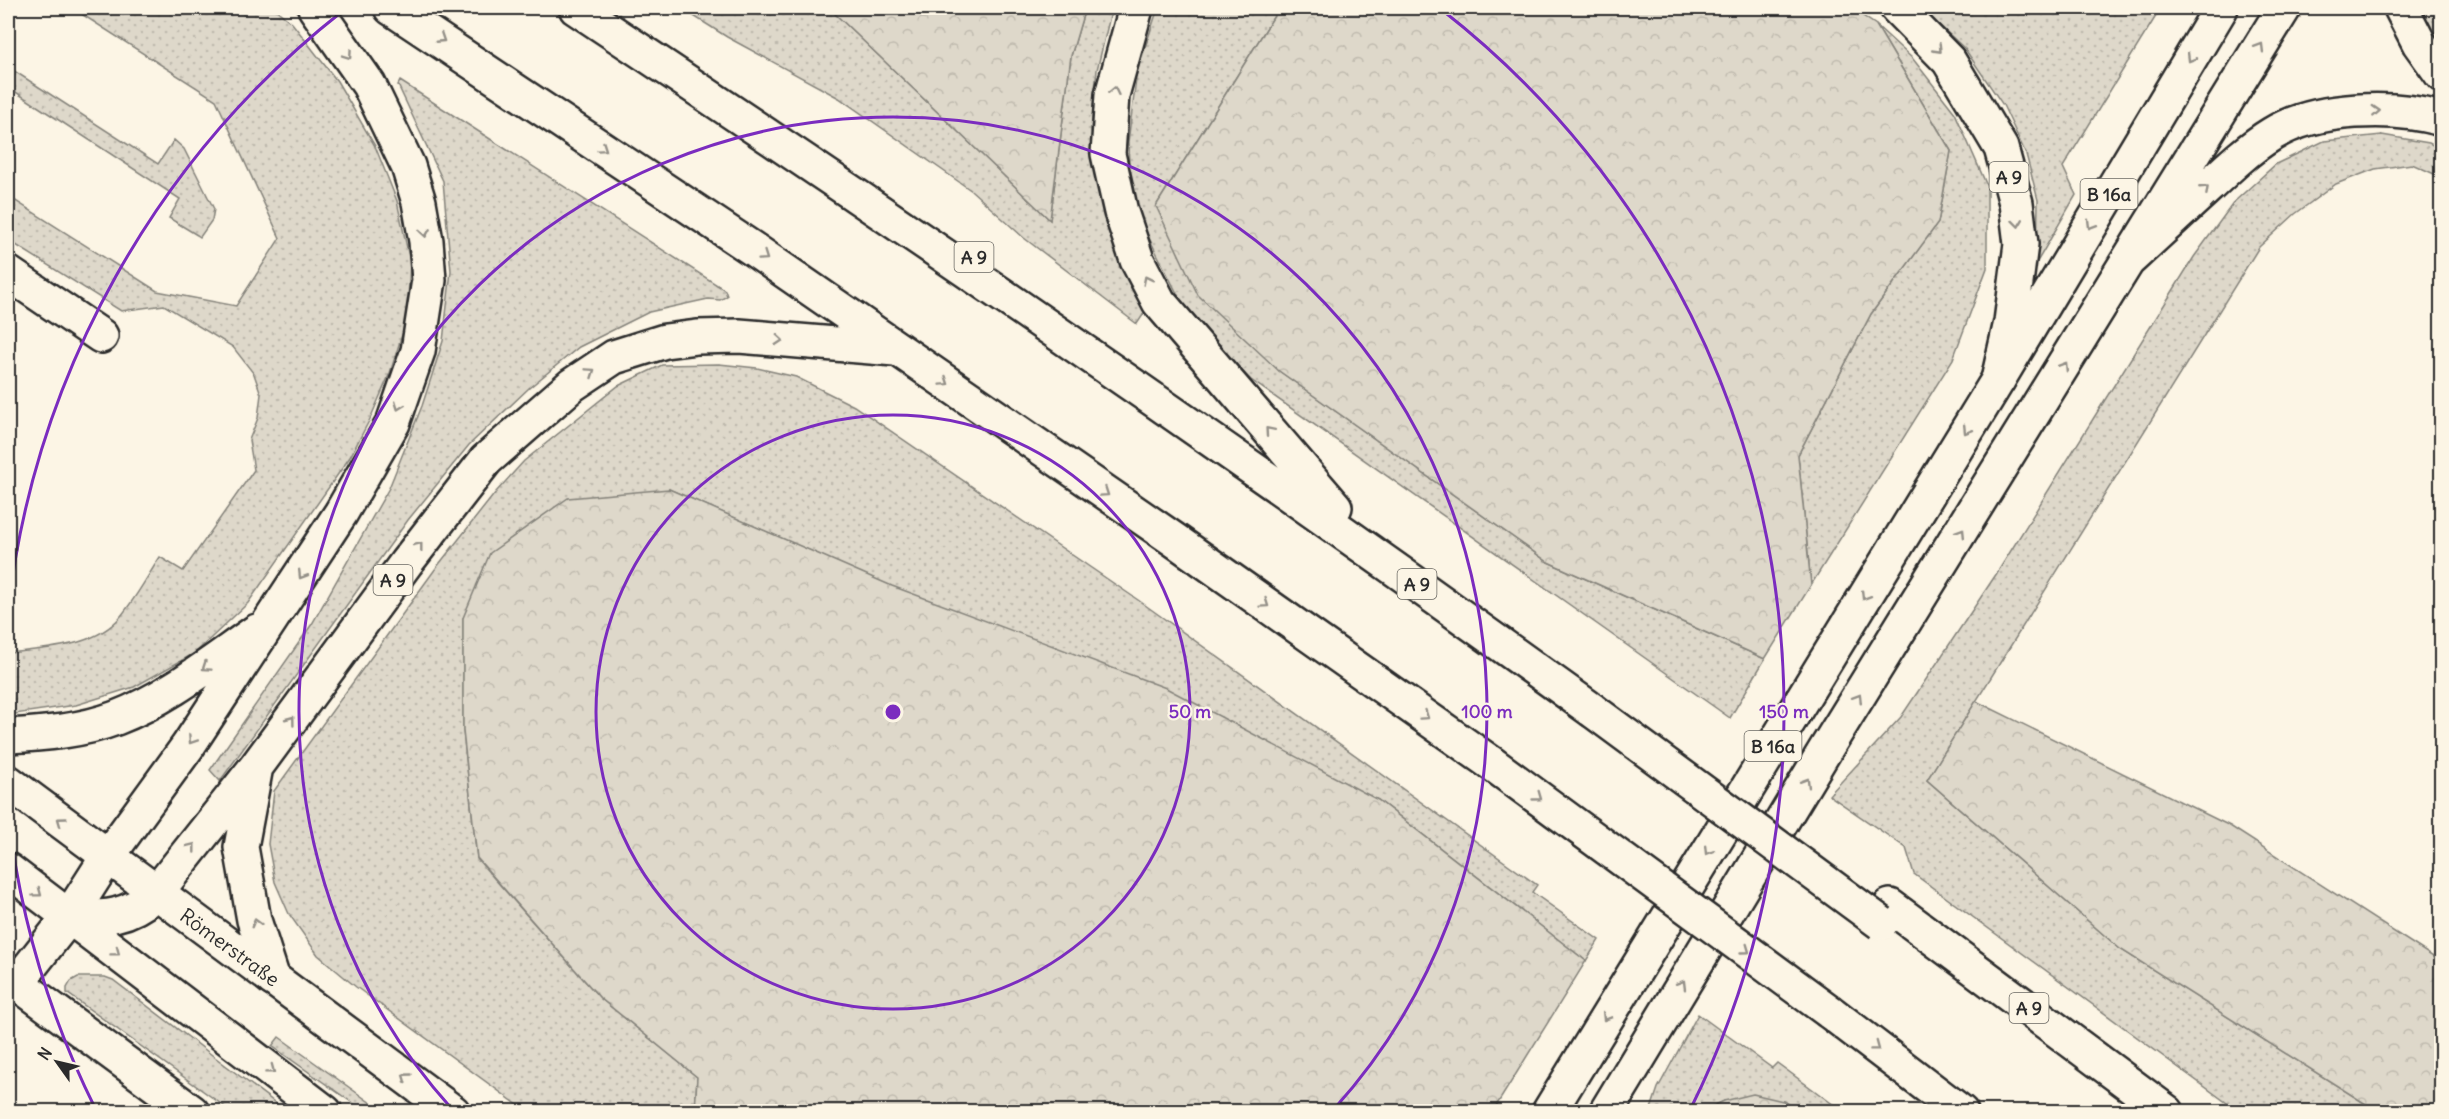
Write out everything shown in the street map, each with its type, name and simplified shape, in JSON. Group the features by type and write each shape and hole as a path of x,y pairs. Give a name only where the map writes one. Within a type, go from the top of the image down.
{"main road":[{"path":"192,1112 12,983 69,916 108,856 188,746 271,622 341,513 393,423 418,351 429,280 426,241 419,202 408,166 369,86 315,8"},
{"name":"A 9","path":"392,8 668,192 1176,541 1491,763 1830,1012 1961,1112"},
{"name":"A 9","path":"576,8 739,115 1598,701"},
{"name":"A 9","path":"613,8 1335,507 1886,914 2167,1112"},
{"name":"A 9","path":"1136,8 1112,95 1108,154 1121,212 1137,260 1159,302 1335,507"},
{"name":"A 9","path":"1897,8 1949,61 2001,148 2016,203 2021,244 2011,322 1998,380"},
{"name":"B 16a","path":"1549,1112 1998,380 2221,8"},
{"name":"B 16a","path":"1606,1112 1827,747 2284,8"},
{"path":"2401,8 2419,44 2442,75"},
{"path":"2131,258 2229,167 2273,134 2309,119 2346,113 2387,111 2421,113 2442,119"},
{"path":"8,273 101,336"},
{"name":"A 9","path":"156,893 256,767 406,563 486,460 544,407 614,357 665,341 697,337 739,336 896,349"},
{"path":"8,736 68,731 116,718 168,692 271,622"},
{"path":"256,767 241,847 254,920 273,979"},
{"name":"Römerstraße","path":"8,782 453,1112"},
{"path":"8,870 325,1112"},
{"path":"69,916 103,918 139,908 156,893"},
{"name":"A 9","path":"1886,914 2132,1112"}],"green space":[{"path":"72,8 274,8 292,23 337,81 375,146 397,201 410,262 407,319 390,373 350,457 248,603 195,653 134,687 76,705 8,715 8,653 69,645 98,635 121,616 160,557 183,571 254,470 249,440 258,418 261,394 254,374 233,347 164,305 121,311 8,240 8,196 157,291 236,306 280,238 216,100"},
{"path":"681,8 829,8 1050,220 1071,56 1085,8 1112,8 1097,70 1091,129 1101,196 1119,260 1147,309 1137,324 1024,238 972,191 839,98 727,37"},
{"path":"829,8 1085,8 1071,56 1050,220"},
{"path":"1158,8 1279,8 1156,206 1279,371 1548,562 1765,659 1730,718 1251,380 1190,319 1145,230 1130,187 1128,142 1137,72"},
{"path":"1279,8 1851,8 1876,25 1951,151 1938,223 1871,314 1798,455 1811,585 1765,659 1548,562 1279,371 1198,295 1156,206"},
{"path":"1921,8 2161,8 2063,167 2076,195 2037,262 2038,200 2026,154 2003,105 1965,49"},
{"path":"2417,8 2441,8 2441,50"},
{"path":"1876,25 1913,59 1955,113 1987,186 1987,268 1953,359 1811,585 1798,455 1871,314 1938,223 1951,151"},
{"path":"8,67 158,164 174,140 184,149 214,209 212,220 200,237 169,218 180,199 8,87"},
{"path":"400,81 725,290 727,296 720,300 708,299 649,312 579,347 529,388 469,445 408,520 220,781 210,770 312,624 389,488 422,406 443,341 451,271 443,181 398,85"},
{"path":"2382,135 2429,143 2441,149 2441,177 2412,164 2375,169 2336,184 2295,214 2259,247 1927,780 2120,949 2377,1111 2238,1111 1914,874 1906,848 1829,795 1901,717 1997,573 2194,257 2234,202 2276,164 2324,141"},
{"path":"719,364 757,368 796,377 854,406 1138,600 1537,885 1532,892 1599,940 1586,961 1378,800 669,489 463,618 463,731 477,859 600,998 697,1077 695,1111 526,1111 356,987 318,955 289,914 275,882 268,844 274,791 436,568 496,492 524,461 618,386 662,365"},
{"path":"669,489 892,586 1166,688 1378,800 1586,961 1493,1111 695,1111 697,1077 600,998 477,858 463,731 463,618 490,553 568,498"},
{"path":"1976,701 2230,826 2441,962 2441,1111 2377,1111 2120,949 1927,780"},
{"path":"78,977 105,977 113,980 286,1111 231,1111 67,993 71,981"},
{"path":"1698,1014 1772,1068 1777,1063 1842,1111 1798,1111 1783,1101 1724,1101 1703,1111 1650,1112 1658,1088"},
{"path":"279,1037 382,1111 364,1111 272,1046"},
{"path":"1753,1094 1783,1101 1798,1111 1703,1111 1724,1101"}]}
